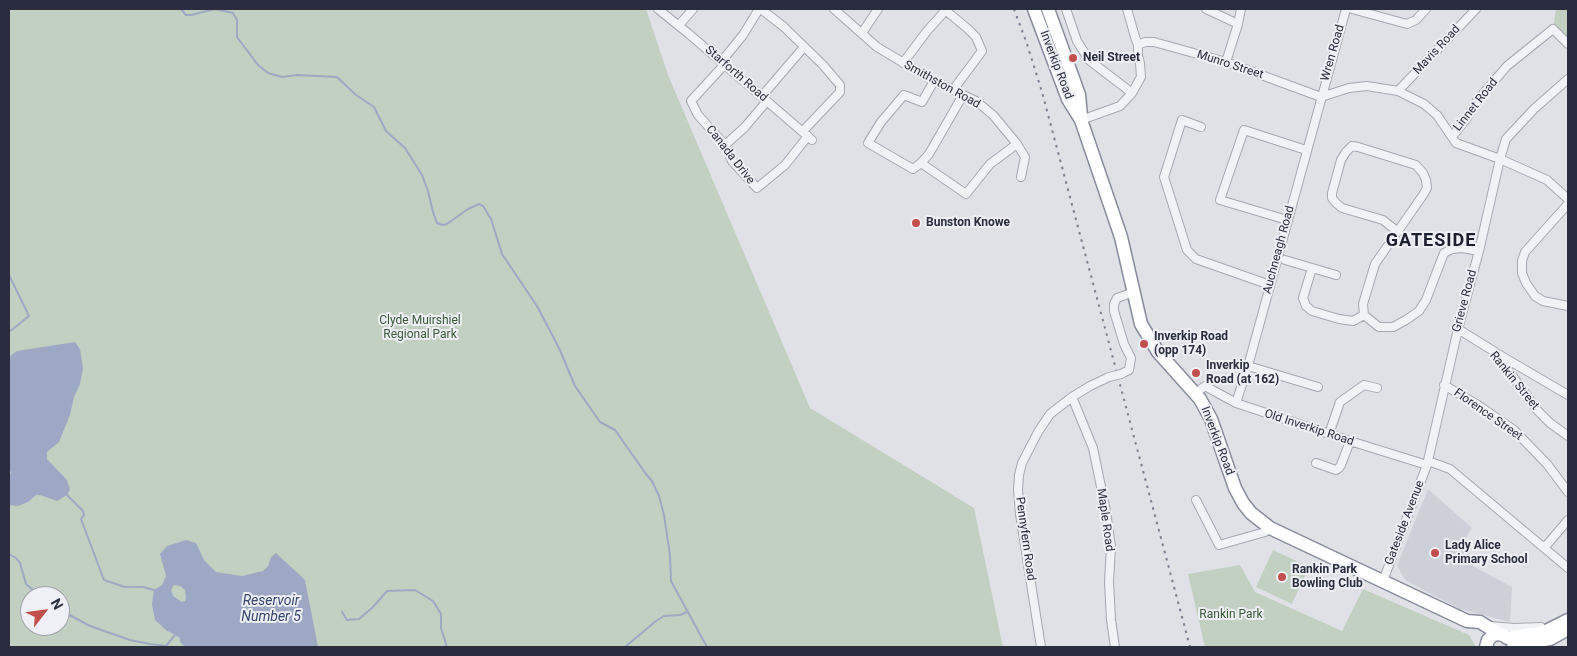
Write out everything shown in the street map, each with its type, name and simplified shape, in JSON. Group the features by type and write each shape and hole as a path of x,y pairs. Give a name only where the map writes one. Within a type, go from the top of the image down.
{"highway":[{"name":"Inverkip Road","path":"1034,9 1068,99 1081,120 1121,236 1141,324 1158,352 1196,393 1211,419 1239,496 1251,513 1270,528 1468,621 1480,622 1488,626 1508,642"},
{"name":"Inverkip Road","path":"1048,9 1074,78 1079,95 1081,120"},
{"path":"1508,642 1544,632 1568,620"},
{"name":"Inverkip Road","path":"1468,621 1486,645"},
{"path":"1486,645 1490,637 1534,646 1568,629"}],"street":[{"name":"Starforth Road","path":"658,9 808,136"},
{"path":"679,26 693,9"},
{"path":"723,63 760,9 784,27 823,65 840,86 840,92 808,136"},
{"name":"Smithston Road","path":"834,9 877,47 934,81 976,101 993,115 1017,144 1025,157 1021,177"},
{"path":"862,33 878,9"},
{"path":"1066,9 1077,40 1089,60 1132,93"},
{"path":"1081,120 1120,106 1132,93 1141,77 1138,45 1127,9"},
{"path":"1206,9 1238,24"},
{"path":"1226,62 1241,9"},
{"name":"Wren Road","path":"1320,97 1346,9"},
{"path":"1352,9 1407,24 1416,20 1426,9"},
{"name":"Mavis Road","path":"1398,91 1476,9"},
{"path":"903,63 945,10 968,29 976,38 982,50 953,90"},
{"name":"Linnet Road","path":"1452,137 1477,101 1507,66 1553,29 1568,44"},
{"name":"Munro Street","path":"1138,45 1145,42 1154,42 1226,62 1320,97"},
{"path":"725,145 744,128 764,98 804,48"},
{"name":"Canada Drive","path":"723,63 691,101 698,115 725,145 732,161 757,188 785,165 808,136"},
{"name":"Grieve Road","path":"1428,463 1444,385 1506,139 1534,109 1568,79"},
{"path":"934,81 922,102 904,95 881,122 868,143 913,170 929,154 964,95"},
{"path":"1320,97 1349,88 1367,86 1398,91 1424,104 1437,115 1456,143 1500,159 1547,180 1568,199"},
{"name":"Auchneagh Road","path":"1236,403 1248,366 1320,97"},
{"path":"1200,127 1182,120 1164,177 1187,250 1196,259 1270,285"},
{"path":"1287,220 1220,200 1244,130 1306,150"},
{"path":"921,162 966,194 990,164 1017,144"},
{"path":"1398,232 1383,220 1342,208 1332,198 1341,160 1352,146 1416,166 1424,173 1427,188 1398,232 1375,264 1363,304 1364,315 1379,326 1393,327 1406,320 1419,311 1426,300 1444,253 1452,249 1462,248 1479,251"},
{"path":"1568,204 1525,252 1522,261 1522,273 1531,292 1539,300 1568,306"},
{"path":"1285,260 1336,275"},
{"path":"1312,268 1303,298 1306,306 1312,311 1338,319 1353,321 1364,315"},
{"name":"Pennyfern Road","path":"1041,647 1020,514 1018,490 1022,463 1050,414 1090,386 1129,370 1131,358 1124,344 1114,311 1114,304 1117,298 1134,292"},
{"name":"Rankin Street","path":"1458,329 1495,352 1538,410 1568,436"},
{"path":"1495,352 1568,395"},
{"path":"1248,366 1318,387"},
{"path":"1329,434 1340,402 1364,385 1377,388"},
{"name":"Florence Street","path":"1444,385 1478,405 1514,430 1547,464 1568,492"},
{"name":"Old Inverkip Road","path":"1196,393 1205,386 1236,403 1350,441 1450,469 1568,568"},
{"name":"Maple Road","path":"1072,397 1093,448 1106,511 1111,547 1109,581 1111,620 1115,647"},
{"path":"1316,463 1336,470 1342,465 1350,441"},
{"name":"Gateside Avenue","path":"1383,581 1428,463"},
{"path":"1196,500 1219,545 1265,532 1270,528"},
{"path":"1545,547 1568,520"},
{"path":"1488,626 1514,628 1555,626"}],"shaded area":[{"name":"Lady Alice Primary School","path":"1428,489 1472,528 1464,541 1473,566 1512,587 1510,622 1460,609 1405,580 1397,565"}],"green space":[{"name":"Clyde Muirshiel Regional Park","path":"9,9 646,9 668,75 810,408 974,508 1003,647 9,647"},
{"path":"1556,9 1568,9 1568,44 1553,29"},
{"name":"Rankin Park Bowling Club","path":"1273,550 1309,567 1292,604 1256,587"},
{"name":"Rankin Park","path":"1240,565 1255,592 1342,631 1363,589 1469,635 1476,647 1205,647 1188,574"}],"water":[{"path":"75,342 80,349 83,368 80,384 59,442 47,452 47,459 67,480 70,490 67,495 57,501 36,495 28,502 18,506 9,505 9,477 11,472 9,469 9,354 10,356 17,351"},
{"name":"Reservoir Number 5","path":"186,540 196,543 204,560 216,572 242,576 263,571 268,566 271,557 276,553 305,580 318,647 184,646 180,642 180,638 167,631 155,620 152,604 154,590 162,585 166,576 160,554 167,546","holes":["174,585 180,586 185,590 186,598 182,602 173,596 171,590"]}],"waterway":[{"path":"181,9 186,15 215,9 233,13 237,20 237,37 258,65 268,73 282,77 297,75 337,77 356,95 374,107 386,131 405,148 422,175 437,223 447,224 468,209 479,204 483,206 491,219 502,254 537,306 559,348 575,386 600,422 615,430 652,481 659,496 664,515 670,555 671,581 707,647"},
{"path":"9,275 29,316 9,332"},
{"path":"67,495 83,511 84,515 81,519 104,580 125,587 143,587 154,590"},
{"path":"9,554 20,563 26,584 28,586"},
{"path":"342,612 347,620 359,619 387,591 415,590 433,601 441,614 441,628 447,647"},
{"path":"625,647 664,616 680,615 687,612"},
{"path":"70,615 90,626 130,640 150,644 166,646 175,635"}],"railway":[{"path":"1014,9 1042,92 1190,647"}],"place":[{"name":"Neil Street","path":"1073,58"},
{"name":"Bunston Knowe","path":"916,223"},
{"name":"Inverkip Road (opp 174)","path":"1144,344"},
{"name":"Inverkip Road (at 162)","path":"1196,373"},
{"name":"Lady Alice Primary School","path":"1435,553"},
{"name":"Rankin Park Bowling Club","path":"1282,577"}],"district":[{"name":"GATESIDE","path":"1431,241"}]}
